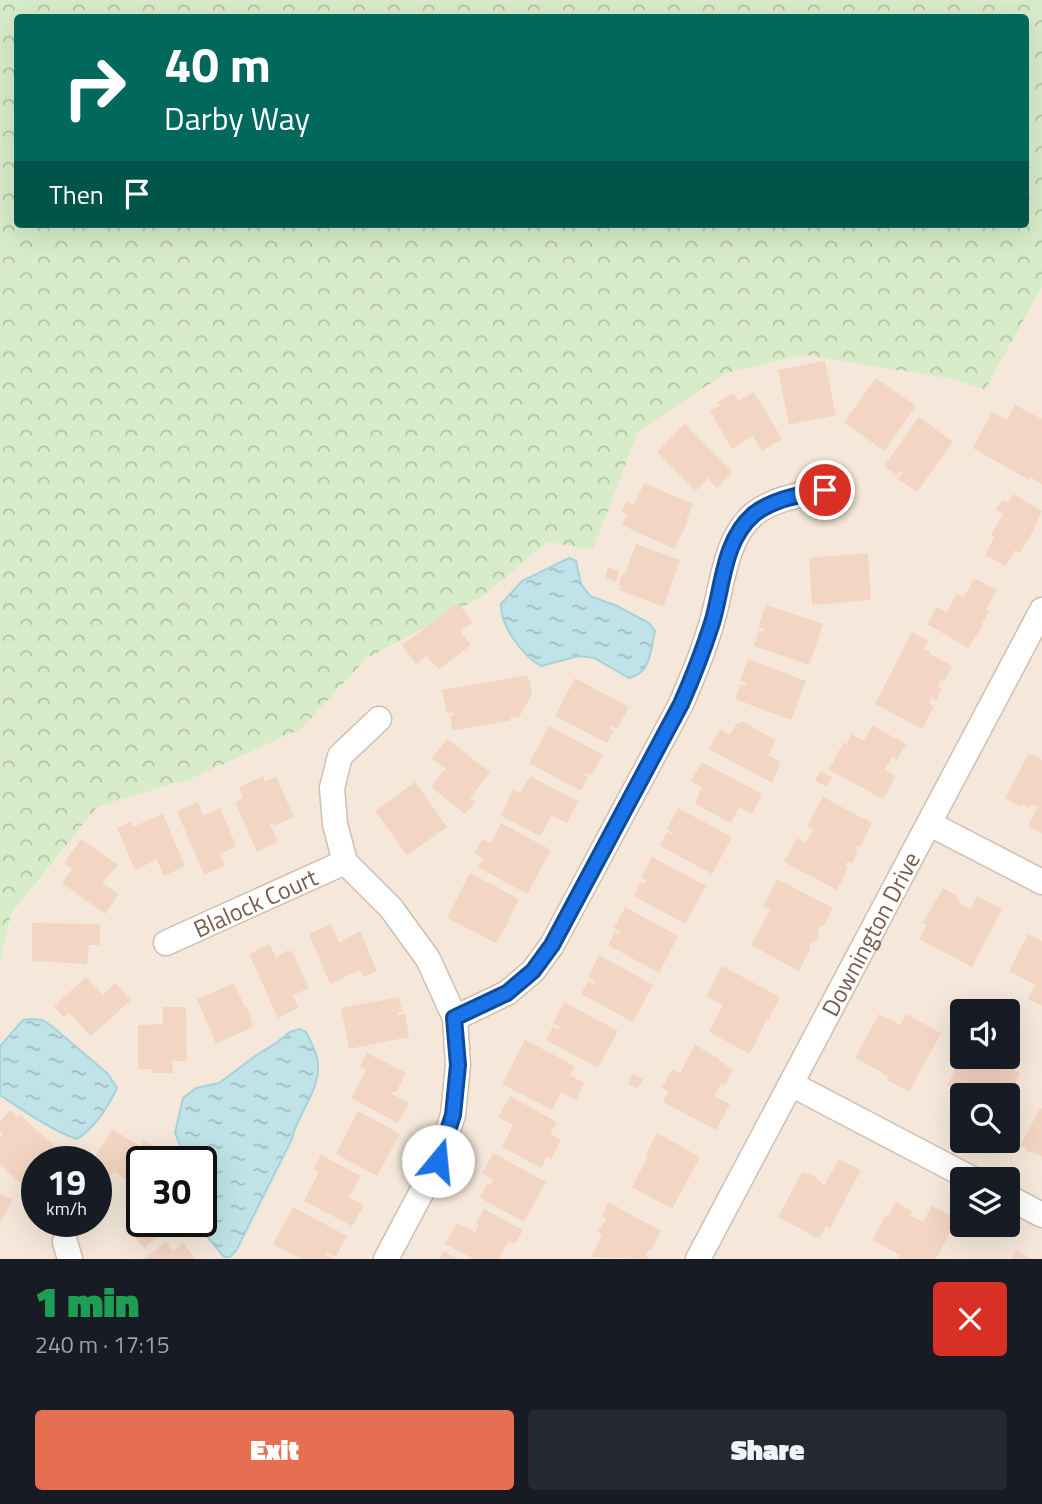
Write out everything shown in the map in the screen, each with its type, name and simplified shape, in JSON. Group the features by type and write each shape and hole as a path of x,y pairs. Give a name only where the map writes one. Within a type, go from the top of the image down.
{"street":[{"path":"454,1018 507,993 533,971 552,945 681,704 699,662 713,619 726,563 736,538 753,515 777,500 825,490"},
{"name":"Downington Drive","path":"698,1259 1042,610"},
{"path":"379,719 340,756 332,788 335,824 345,862 391,908 428,959 454,1018 458,1065 453,1115 438,1161 386,1259"},
{"path":"930,824 1042,882"},
{"name":"Blalock Court","path":"166,943 345,862"},
{"path":"792,1084 950,1167"},
{"path":"1020,1203 1042,1215"}],"shaded area":[{"path":"1042,287 1042,1259 0,1259 0,962 11,916 97,807 193,778 301,729 367,658 480,598 548,542 593,550 638,432 726,373 805,355 952,379 985,390"}],"green space":[{"path":"0,0 1042,0 1042,287 985,390 952,379 805,355 726,373 638,432 593,550 548,542 480,598 367,658 301,729 193,778 97,807 11,915 0,962"}],"water":[{"path":"569,558 576,561 581,584 590,596 617,606 649,623 655,631 649,660 637,675 629,678 594,658 579,656 541,666 520,648 508,631 501,604 522,581"},
{"path":"23,1020 42,1020 53,1027 108,1074 117,1088 100,1116 77,1139 48,1126 0,1095 0,1046"},
{"path":"300,1029 306,1032 317,1058 317,1079 292,1139 236,1251 230,1257 224,1257 208,1237 217,1237 217,1146 180,1146 175,1133 183,1098 196,1088 219,1083 290,1032"}],"building":[{"path":"825,361 836,415 789,425 778,370"},
{"path":"876,378 916,406 884,451 844,422"},
{"path":"754,392 782,439 762,451 753,436 732,449 710,411 721,405 718,402 733,393 738,401"},
{"path":"1015,405 1042,419 1042,484 1030,477 1029,480 973,448 992,412 1007,420"},
{"path":"919,417 953,442 917,492 898,479 903,472 900,471 897,475 884,466"},
{"path":"685,424 733,472 717,488 708,478 695,490 657,452"},
{"path":"644,483 693,504 686,521 688,522 674,549 622,525 627,514 622,512 626,502 634,505"},
{"path":"1013,494 1042,511 1020,553 1015,550 1006,566 985,555 994,537 991,535 1003,514 996,510 1002,500 1008,503"},
{"path":"636,544 680,560 663,607 619,590 622,574 625,574"},
{"path":"868,553 871,600 812,605 809,558"},
{"path":"608,567 619,571 616,582 605,578"},
{"path":"974,578 997,590 986,610 989,611 983,625 968,648 927,624 936,607 947,612 957,594 964,598"},
{"path":"458,603 473,622 460,631 471,645 439,669 428,655 416,664 402,645"},
{"path":"766,605 823,624 809,665 754,646 759,630 764,632 765,629 758,627"},
{"path":"912,632 928,641 924,649 952,666 944,682 941,680 938,687 942,690 936,700 932,698 929,703 934,706 922,729 875,704"},
{"path":"748,659 806,681 791,720 735,699 741,684 745,686 746,683 740,681"},
{"path":"528,675 532,694 519,717 453,731 450,716 454,715 454,712 447,713 442,690"},
{"path":"575,678 629,707 617,729 611,725 610,728 614,730 607,743 555,716"},
{"path":"741,721 776,740 768,755 781,762 772,783 709,749 720,729 730,735"},
{"path":"549,726 603,755 591,776 586,773 584,775 588,777 581,791 529,763"},
{"path":"873,726 906,744 897,760 892,757 885,769 896,776 883,799 829,770 843,743 846,745 851,734 863,741"},
{"path":"447,739 490,772 470,798 475,802 465,814 431,787 444,770 447,770 432,758"},
{"path":"1029,753 1042,760 1042,833 1028,826 1038,807 1031,804 1029,808 1022,804 1020,807 1005,798"},
{"path":"702,762 762,794 752,814 739,807 731,823 695,804 703,788 691,781"},
{"path":"820,771 832,777 827,787 815,781"},
{"path":"263,776 265,781 276,777 294,817 274,826 273,823 270,824 278,842 257,852 235,802 243,798 239,787"},
{"path":"530,776 578,801 567,823 549,814 551,817 540,836 501,816 513,789 520,793"},
{"path":"415,782 447,827 407,855 375,811"},
{"path":"823,797 872,823 860,847 857,845 855,849 858,850 852,863 848,861 845,866 848,868 837,890 784,862 797,838 805,843 813,829 807,826"},
{"path":"198,802 203,816 220,808 236,846 221,854 217,847 225,866 204,875 177,811"},
{"path":"678,808 732,837 712,874 660,846 667,832 672,832 667,829"},
{"path":"163,814 185,866 164,876 156,858 135,870 117,828 131,821 133,827"},
{"path":"501,823 551,850 527,894 478,867 483,858 474,854 482,839 491,843"},
{"path":"81,839 118,865 102,883 119,894 105,914 62,883 72,869 64,863"},
{"path":"652,857 706,886 685,924 634,896 641,882 645,884 647,881 641,877"},
{"path":"470,873 519,899 496,943 447,918"},
{"path":"777,879 833,908 823,927 820,926 817,932 820,933 814,943 811,942 811,948 799,971 751,945 770,910 763,906"},
{"path":"943,888 957,896 960,900 958,902 971,909 977,896 1002,909 972,967 919,939 927,925 923,923"},
{"path":"625,907 678,936 659,973 608,945 615,932 619,934 620,931 614,928"},
{"path":"32,923 100,924 100,945 86,945 89,947 87,964 32,961"},
{"path":"331,924 339,943 360,931 377,971 363,977 360,970 330,984 309,934"},
{"path":"1028,934 1042,941 1042,1006 1028,999 1035,985 1009,971"},
{"path":"270,944 276,958 288,950 292,951 309,988 293,995 298,1008 278,1018 249,954"},
{"path":"599,955 653,985 633,1022 581,994 588,981 593,984 594,980 588,977"},
{"path":"722,966 780,997 750,1054 709,1032 723,1005 706,996"},
{"path":"86,977 103,995 115,983 131,1000 91,1036 69,1013 64,1018 54,1006"},
{"path":"234,983 245,1007 247,1006 253,1027 216,1044 197,999"},
{"path":"399,997 402,1012 398,1012 398,1015 405,1014 409,1037 349,1049 341,1008"},
{"path":"564,1002 618,1031 598,1068 546,1040 553,1027 558,1030 560,1027 553,1023"},
{"path":"163,1007 186,1007 187,1061 172,1061 173,1073 152,1073 152,1069 138,1069 138,1025 163,1024"},
{"path":"879,1014 900,1025 906,1014 941,1033 909,1092 855,1058"},
{"path":"525,1040 575,1066 570,1075 584,1083 576,1100 561,1092 552,1110 502,1084"},
{"path":"695,1045 733,1069 725,1086 721,1084 714,1096 730,1104 716,1130 663,1102 669,1091 662,1088 672,1069 680,1073"},
{"path":"367,1053 406,1073 396,1092 393,1091 392,1094 409,1103 398,1123 351,1098 366,1070 360,1066"},
{"path":"956,1069 1013,1069 1020,1073 1016,1083 947,1085"},
{"path":"633,1074 643,1079 638,1089 628,1084"},
{"path":"510,1096 557,1122 550,1134 561,1140 551,1159 547,1157 541,1168 502,1147 513,1125 498,1117"},
{"path":"1040,1108 1042,1156 1025,1150 1021,1145"},
{"path":"10,1110 18,1117 20,1115 54,1146 21,1146 21,1184 0,1165 0,1137 3,1134 0,1131 0,1122"},
{"path":"358,1111 400,1134 377,1176 336,1154"},
{"path":"112,1129 140,1146 126,1146 126,1180 114,1171 112,1174 112,1146 102,1146"},
{"path":"657,1133 700,1157 672,1209 632,1187"},
{"path":"144,1141 153,1146 140,1146"},
{"path":"493,1153 546,1182 524,1222 480,1198 487,1184 491,1185 494,1180 482,1174"},
{"path":"321,1155 361,1176 349,1197 364,1205 352,1226 304,1201 319,1172 313,1169"},
{"path":"839,1159 861,1170 830,1228 826,1226 819,1239 778,1217 802,1172 816,1177 824,1186"},
{"path":"0,1193 13,1200 0,1223"},
{"path":"896,1202 912,1211 910,1215 923,1222 932,1206 950,1215 950,1232 936,1259 898,1259 900,1255 872,1240 886,1215 888,1216"},
{"path":"610,1203 661,1231 651,1251 645,1256 650,1259 591,1257 602,1235 598,1230 607,1219 602,1216"},
{"path":"293,1207 347,1236 336,1257 326,1252 325,1254 334,1259 301,1259 273,1244"},
{"path":"484,1209 523,1230 515,1244 509,1241 499,1259 474,1259 445,1244 457,1223 475,1232 479,1225 476,1223"},
{"path":"135,1237 158,1237 144,1248"},
{"path":"166,1242 173,1251 183,1243 195,1259 143,1259"},
{"path":"1016,1250 1032,1259 1011,1259"},
{"path":"443,1251 458,1259 439,1259"}],"route":[{"path":"438,1161 453,1115 458,1065 454,1018 507,993 533,971 552,945 681,704 699,662 713,619 726,563 736,538 753,515 777,500 825,490"}]}
